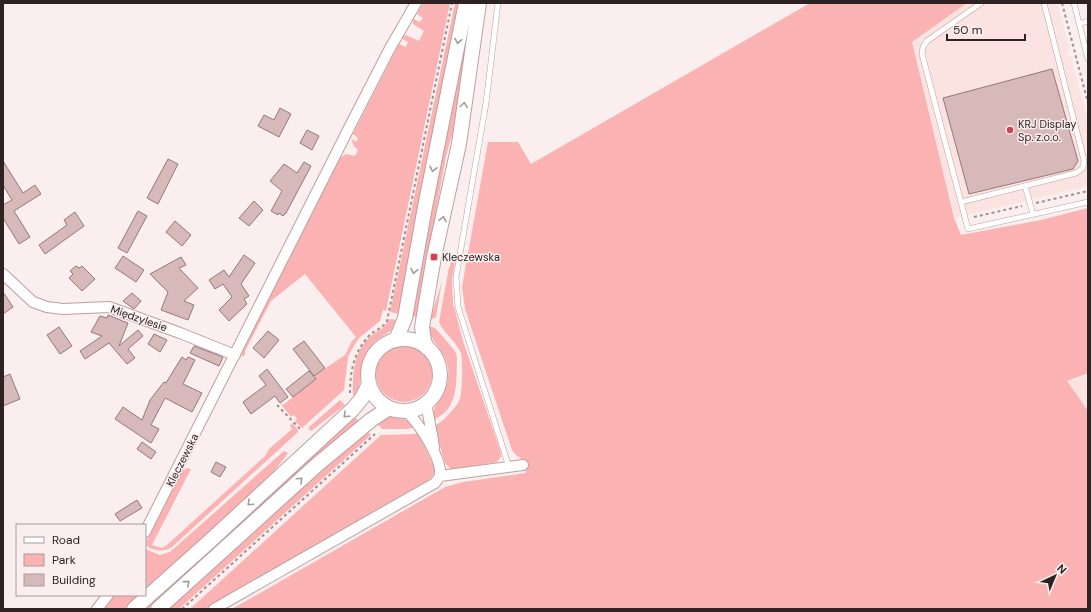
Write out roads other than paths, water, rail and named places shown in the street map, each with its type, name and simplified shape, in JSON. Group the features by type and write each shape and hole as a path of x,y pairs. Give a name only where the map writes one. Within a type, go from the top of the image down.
{"main road":[{"path":"396,340 405,318 425,207 466,3"},
{"path":"427,348 422,334 422,327 434,257 458,144 479,3"},
{"path":"396,340 412,340 427,348 436,358 440,375 438,386 433,396 426,403 417,409 406,411 389,408 376,398 369,384 368,370 373,356 379,349 387,343 396,340"},
{"path":"134,609 211,540 357,404 362,398 369,384"},
{"path":"158,609 318,464 371,420 389,408"}],"street":[{"name":"Kleczewska","path":"146,530 350,126 416,3"},
{"name":"Międzylesie","path":"3,274 33,302 47,307 63,309 109,307 235,355"},
{"path":"426,403 434,440 434,452"},
{"path":"214,609 435,483 440,476 440,468 434,452 420,428 406,411"},
{"path":"440,476 523,465"},
{"path":"97,609 107,596"}],"lane":[{"path":"498,3 486,103 456,277 456,292 458,308 509,467"},
{"path":"982,3 927,42 923,47 922,54 968,229 1088,202"},
{"path":"961,202 1076,173 1083,168 1084,160 1044,3"},
{"path":"1074,3 1088,59"},
{"path":"1079,24 1088,21"},
{"path":"1025,186 1033,214"}],"place":[{"name":"KRJ Display Sp. z.o.o.","path":"1010,130"},
{"name":"Kleczewska","path":"434,257"}]}
